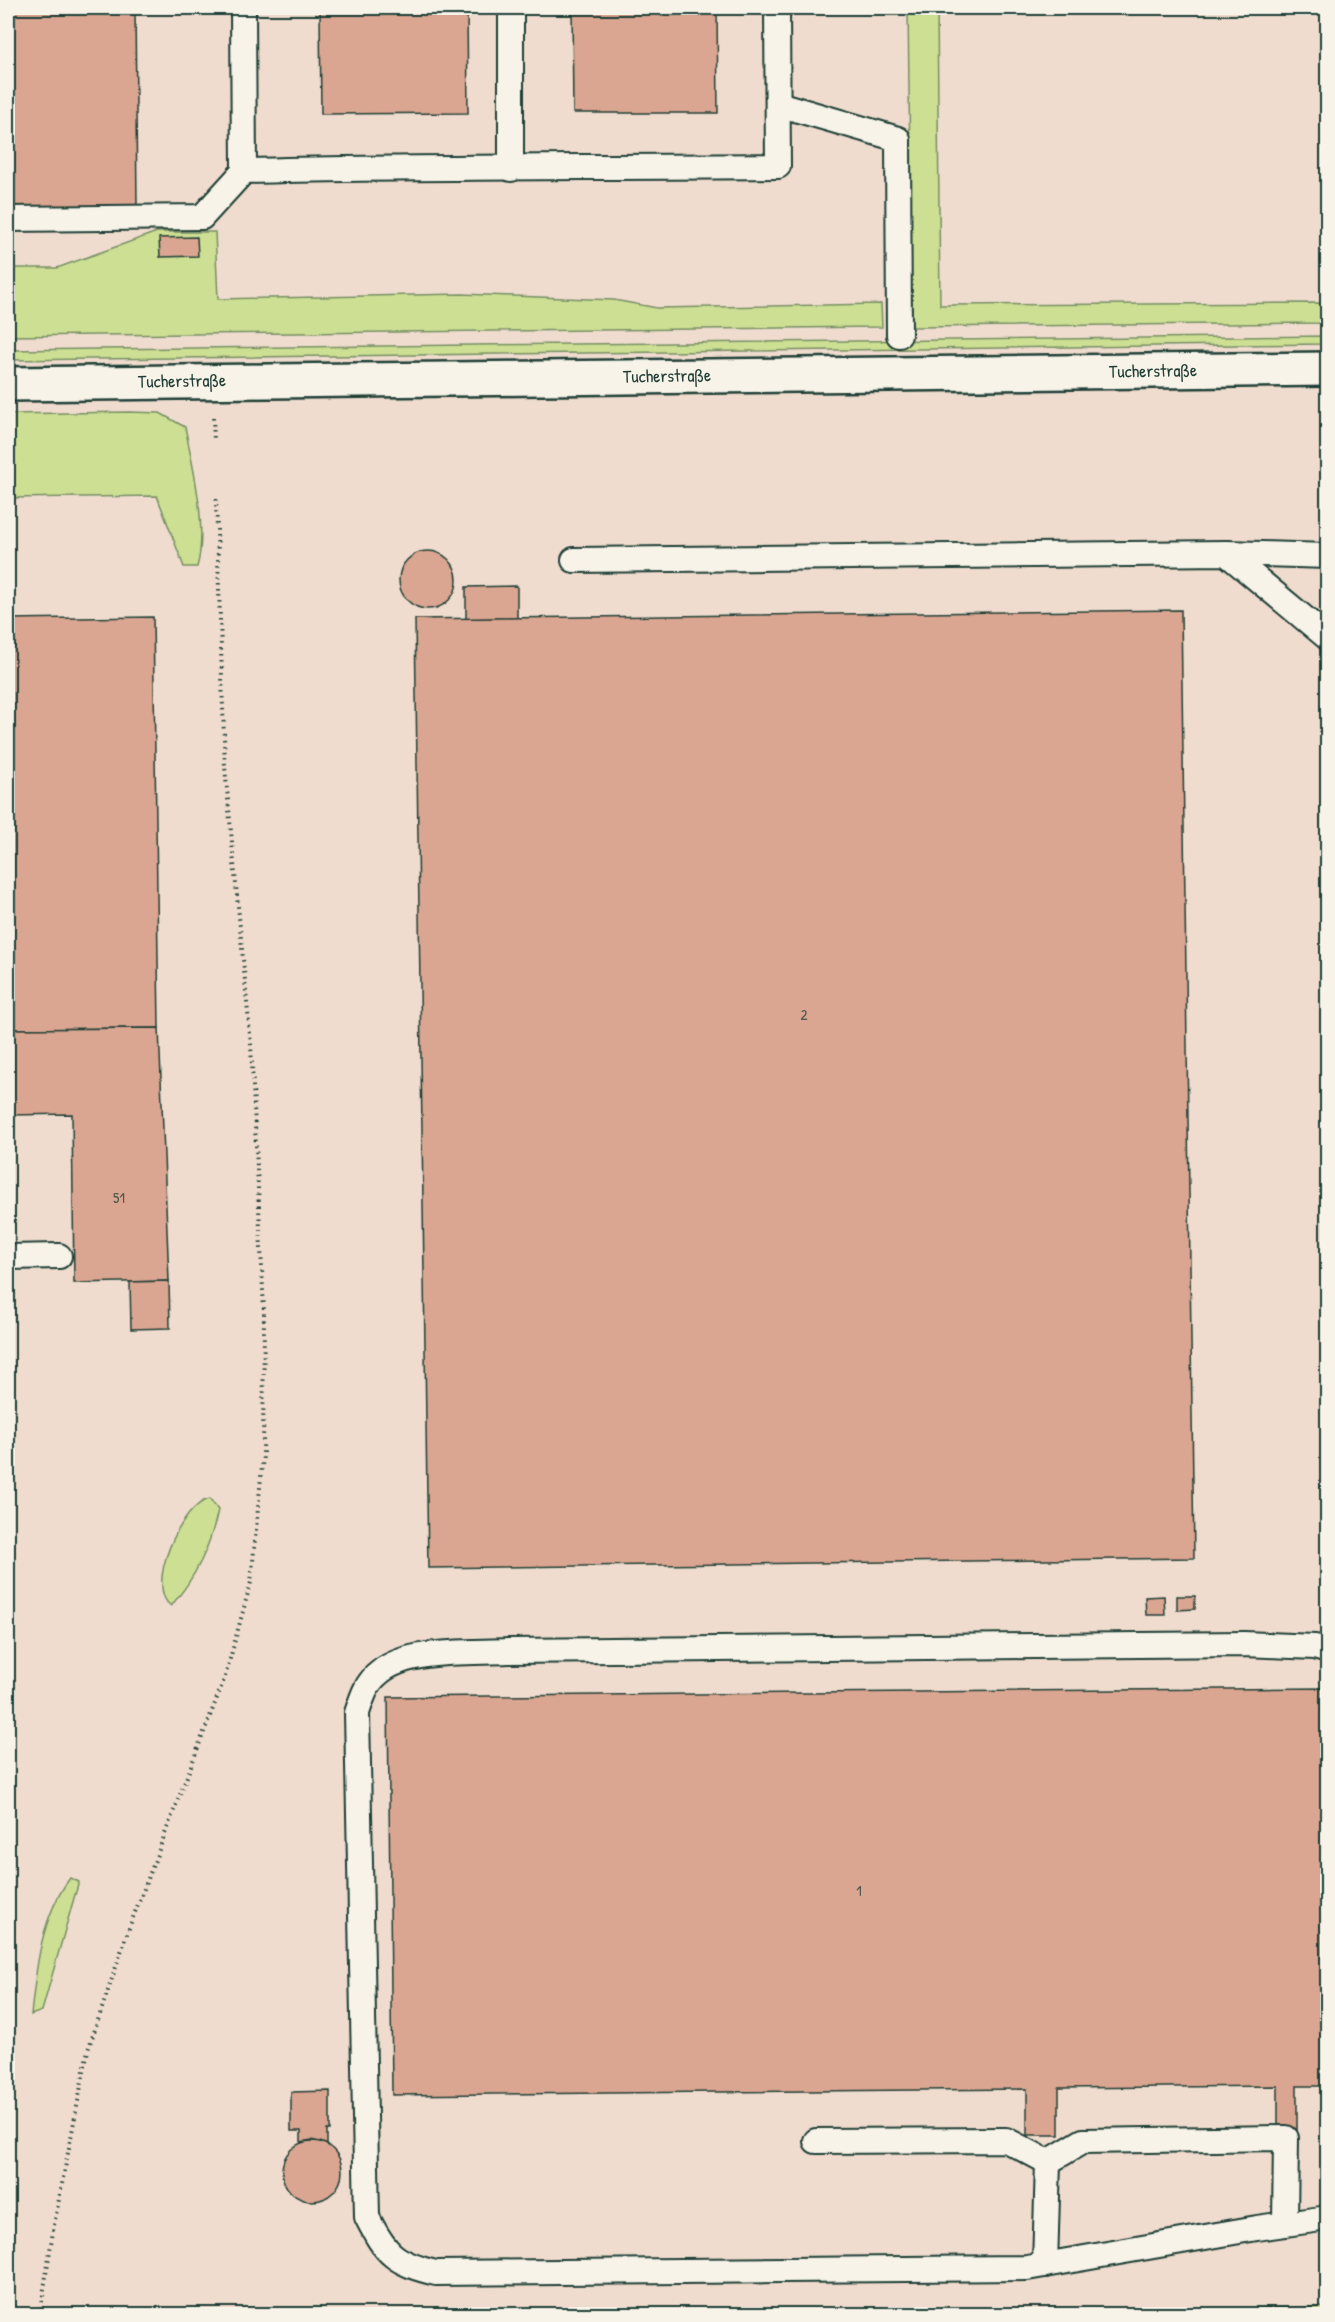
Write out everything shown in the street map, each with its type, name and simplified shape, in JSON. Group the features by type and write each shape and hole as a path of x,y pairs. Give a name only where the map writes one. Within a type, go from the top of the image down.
{"main road":[{"name":"Tucherstraße","path":"8,384 1328,369"}],"lane":[{"path":"8,219 202,217 243,171 243,8"},
{"path":"511,8 511,169"},
{"path":"243,171 400,167 511,169 778,166 777,8"},
{"path":"778,104 898,139 899,335"},
{"path":"574,560 1226,553 1328,556"},
{"path":"1226,553 1328,638"},
{"path":"8,1257 59,1256"},
{"path":"1328,1651 1315,1647 1244,1644 508,1651 399,1660 378,1673 364,1691 357,1713 364,2160 367,2217 381,2245 406,2266 436,2273 1027,2268 1328,2218"},
{"path":"1048,2162 1083,2141 1286,2138 1285,2224"},
{"path":"816,2141 1006,2140 1048,2162"},
{"path":"1045,2265 1048,2162"}],"path":[{"path":"40,2314 54,2225 88,2049 129,1928 225,1677 251,1582 262,1467 264,1310 251,1045 225,767 216,499"}],"shaded area":[{"path":"8,8 1327,8 1327,2307 895,2314 8,2314"}],"green space":[{"path":"908,8 937,8 940,305 1327,303 1327,323 912,327"},
{"path":"157,232 215,232 218,299 462,294 614,300 657,308 881,304 882,327 8,336 8,268 57,268"},
{"path":"1328,336 1327,344 8,360 8,350"},
{"path":"160,413 185,427 200,516 200,551 197,567 184,567 157,496 8,498 8,414"},
{"path":"210,1499 218,1510 211,1537 195,1573 171,1606 164,1596 162,1582 164,1565 170,1547 188,1515 199,1504"},
{"path":"70,1878 79,1882 42,2011 31,2015 38,1961 46,1926 60,1893"},
{"path":"1327,2307 1327,2314 895,2314"}],"building":[{"path":"8,8 135,8 137,206 8,207"},
{"path":"320,8 467,8 468,113 321,114"},
{"path":"572,8 717,8 718,113 573,113"},
{"path":"197,237 198,256 160,257 159,238"},
{"path":"428,551 439,553 452,564 457,580 455,591 444,604 428,609 417,607 404,596 399,580 401,569 412,556"},
{"path":"517,586 517,618 466,619 466,587"},
{"path":"1181,610 1194,1558 428,1568 415,619"},
{"path":"153,617 159,1028 8,1029 8,619"},
{"path":"159,1028 169,1281 74,1283 72,1114 8,1115 8,1029"},
{"path":"169,1281 170,1328 131,1329 130,1282"},
{"path":"1164,1596 1165,1615 1146,1615 1145,1597"},
{"path":"1177,1596 1195,1596 1195,1609 1177,1610"},
{"path":"1328,1688 1328,2086 1297,2086 1297,2133 1278,2133 1278,2086 1059,2088 1059,2135 1027,2135 1027,2089 392,2095 388,1697"},
{"path":"330,2091 330,2130 327,2130 327,2145 312,2140 301,2142 301,2131 291,2131 291,2092"},
{"path":"306,2141 318,2141 329,2146 337,2154 342,2171 340,2183 329,2196 318,2201 306,2201 295,2196 287,2188 282,2177 282,2165 287,2154 295,2146"}]}
